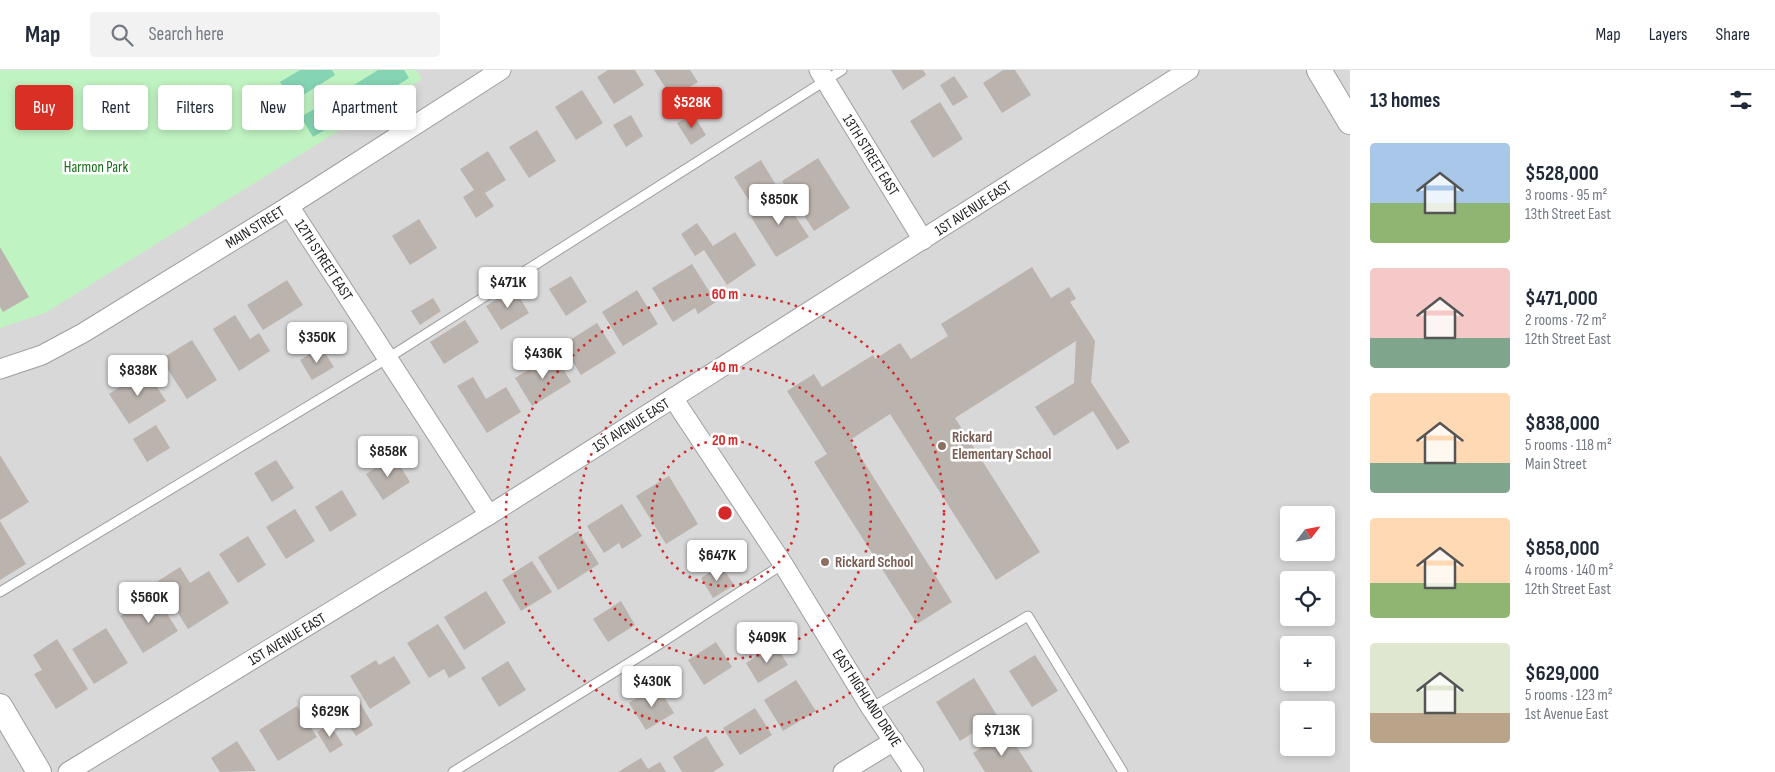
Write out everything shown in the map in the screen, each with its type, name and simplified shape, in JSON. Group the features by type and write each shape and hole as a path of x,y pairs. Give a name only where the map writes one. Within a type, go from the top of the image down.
{"street":[{"name":"MAIN STREET","path":"0,369 42,355 83,333 289,206 501,70"},
{"name":"1ST AVENUE EAST","path":"68,772 489,515 1189,70"},
{"path":"1319,70 1350,122"},
{"name":"13TH STREET EAST","path":"822,75 923,240"},
{"name":"12TH STREET EAST","path":"289,206 489,515"},
{"name":"EAST HIGHLAND DRIVE","path":"673,398 783,564 871,708 914,772"},
{"path":"0,706 39,772"},
{"path":"843,772 894,741"}],"lane":[{"path":"0,592 388,358 822,75 842,70"},
{"path":"453,772 658,645 783,564"},
{"path":"871,708 1028,616 1123,772"}],"shaded area":[{"path":"0,70 1350,70 1350,772 0,772"}],"green space":[{"name":"Harmon Park","path":"0,70 416,70 422,79 412,85 314,85 314,130 340,130 45,313 0,328"},
{"path":"300,70 332,70 335,75 319,85 314,85 314,88 304,94 304,85 282,85 280,82"},
{"path":"378,70 404,70 409,78 398,85 354,85"},
{"path":"314,109 314,130 325,130 313,137 304,122 304,115"}],"building":[{"path":"608,70 635,70 644,85 614,104 597,77"},
{"path":"654,70 690,70 698,82 672,98"},
{"path":"891,70 923,70 926,75 903,90"},
{"path":"1003,70 1015,70 1031,95 1002,113 983,83"},
{"path":"954,76 968,97 953,106 940,85"},
{"path":"582,90 603,123 576,140 555,107"},
{"path":"940,102 963,139 933,158 910,121"},
{"path":"693,114 706,135 691,145 677,123"},
{"path":"631,115 643,136 626,147 613,125"},
{"path":"537,130 556,161 529,178 509,147"},
{"path":"488,151 506,180 485,193 494,206 476,218 463,197 474,190 460,169"},
{"path":"818,158 850,208 814,231 782,181"},
{"path":"761,160 776,185 750,202 734,177"},
{"path":"764,197 769,206 783,197 809,237 776,257 751,217 760,211 755,203"},
{"path":"419,219 437,248 410,265 392,236"},
{"path":"697,223 713,246 735,232 756,265 727,285 704,250 695,256 681,234"},
{"path":"0,247 29,297 3,312 0,307"},
{"path":"692,264 716,302 698,314 695,308 673,322 652,288"},
{"name":"Rickard Elementary School","path":"1032,267 1051,298 1069,287 1076,299 1070,302 1095,341 1091,382 1130,442 1117,450 1093,411 1054,436 1035,407 1074,383 1076,341 955,418 1040,552 996,580 890,414 850,440 952,602 917,624 814,462 827,454 787,391 814,374 822,387 873,355 875,359 900,343 911,359 948,336 941,324"},
{"path":"571,276 587,302 566,316 549,289"},
{"path":"287,280 303,305 263,330 247,305"},
{"path":"514,288 529,313 501,330 486,306"},
{"path":"637,290 658,324 623,346 602,312"},
{"path":"433,298 441,311 420,325 411,311"},
{"path":"235,315 250,339 259,333 270,351 239,371 213,329"},
{"path":"465,320 479,342 444,364 430,342"},
{"path":"597,323 616,353 581,375 562,345"},
{"path":"192,340 217,380 187,399 161,359"},
{"path":"321,347 334,367 312,380 300,360"},
{"path":"554,354 571,382 532,406 515,378"},
{"path":"146,370 166,401 129,424 109,394"},
{"path":"473,377 486,399 506,387 521,412 487,433 457,386"},
{"path":"156,425 170,448 147,462 133,439"},
{"path":"0,455 29,502 0,520"},
{"path":"394,456 410,482 383,500 366,474"},
{"path":"276,460 294,488 272,502 254,473"},
{"path":"669,476 698,524 666,544 636,496"},
{"path":"342,490 357,515 330,532 315,507"},
{"path":"622,504 642,536 622,549 619,543 604,553 587,526"},
{"path":"295,509 315,541 286,559 266,527"},
{"path":"0,521 26,564 0,580"},
{"path":"578,531 599,564 558,590 538,557"},
{"path":"248,536 266,565 238,583 219,554"},
{"path":"532,561 552,592 521,611 502,580"},
{"path":"721,565 734,585 713,598 701,578"},
{"path":"180,567 190,583 209,571 229,603 188,629 158,581"},
{"path":"486,591 506,623 464,650 444,617"},
{"path":"155,595 178,631 143,653 120,616"},
{"path":"621,601 635,625 608,642 593,619"},
{"path":"438,624 466,668 449,678 444,669 429,678 407,643"},
{"path":"106,628 128,663 94,684 72,649"},
{"path":"57,639 88,689 56,709 34,674 42,670 33,655"},
{"path":"716,642 732,667 704,685 688,660"},
{"path":"775,644 788,665 758,683 746,663"},
{"path":"1035,655 1058,691 1032,707 1009,671"},
{"path":"394,656 411,683 370,709 350,676 376,660 379,665"},
{"path":"508,661 526,690 499,707 481,678"},
{"path":"974,678 998,717 960,741 936,702"},
{"path":"796,680 816,711 783,731 764,700"},
{"path":"657,685 674,713 646,730 629,703"},
{"path":"360,703 373,725 356,736 342,715"},
{"path":"297,706 317,737 278,761 259,730"},
{"path":"755,708 772,735 740,755 723,728"},
{"path":"330,724 343,745 330,753 317,732"},
{"path":"1007,732 1033,772 985,772 973,753"},
{"path":"706,736 724,765 713,772 682,772 673,757"},
{"path":"237,741 256,771 220,772 211,758"},
{"path":"641,758 648,769 660,762 666,772 618,772"}],"place":[{"name":"Rickard Elementary School","path":"942,446"},
{"name":"Rickard School","path":"825,562"}]}
